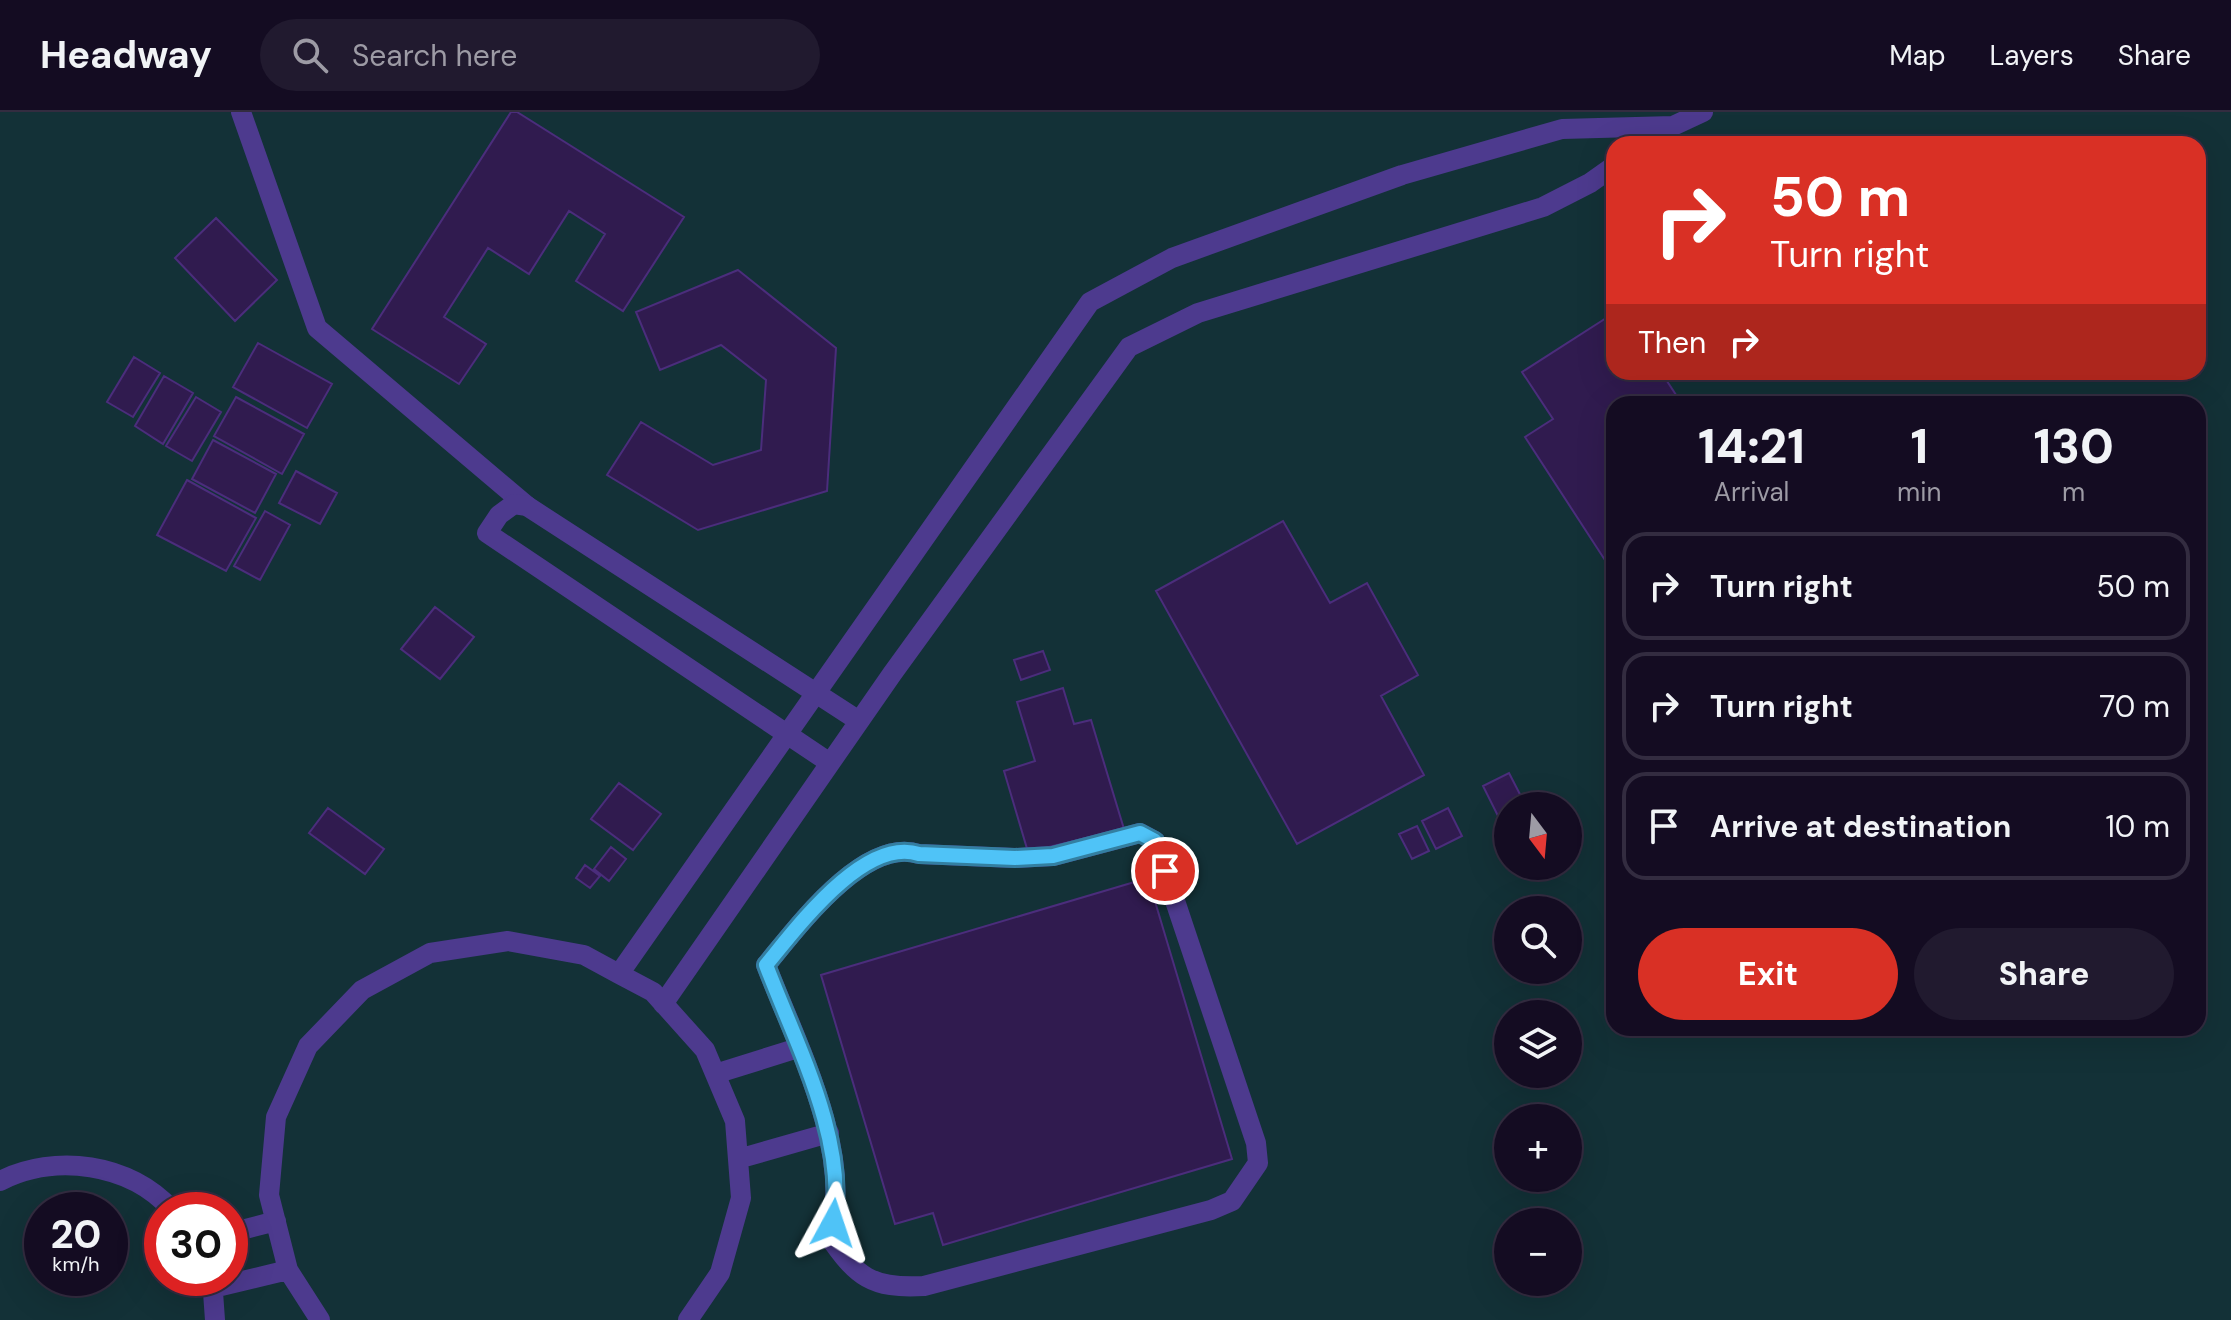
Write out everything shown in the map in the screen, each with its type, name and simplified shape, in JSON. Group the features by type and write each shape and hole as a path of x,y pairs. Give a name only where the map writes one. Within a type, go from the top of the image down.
{"street":[{"path":"241,112 317,328 527,506 859,721"},
{"path":"1659,136 1703,112"},
{"path":"619,974 1090,302 1172,258 1402,175 1562,129 1673,126"},
{"path":"663,1004 859,721 1129,347 1198,313 1543,207 1606,172"},
{"path":"527,506 514,504 499,515 487,533 830,763"},
{"path":"1140,833 1155,841 1256,1143 1258,1163 1232,1201 1211,1210 924,1286 901,1288 860,1275 828,1235 835,1208 836,1181 829,1133 798,1048 766,965 829,891 861,869 893,853 907,850 919,854 1015,858 1053,856 1140,833"},
{"path":"320,1320 288,1270 269,1195 276,1117 308,1046 362,990 430,953 508,941 584,955 653,992 705,1050 735,1121 741,1198 720,1273 688,1320"},
{"path":"715,1074 798,1048"},
{"path":"738,1159 829,1133"},
{"path":"0,1181 19,1171 68,1164 116,1173 152,1192"},
{"path":"248,1228 276,1221"},
{"path":"248,1277 288,1270"},
{"path":"213,1296 215,1320"}],"green space":[{"path":"0,112 2231,112 2231,1320 0,1320"}],"building":[{"path":"511,112 517,112 684,217 623,311 576,281 605,234 569,211 529,274 488,248 444,317 486,344 459,384 372,329"},
{"path":"216,218 277,280 235,321 175,258"},
{"path":"738,270 836,348 827,491 698,530 607,475 641,422 713,465 761,450 766,380 721,345 660,370 636,312"},
{"path":"1606,318 1606,380 1666,380 1677,396 1606,396 1606,562 1525,437 1553,419 1522,372"},
{"path":"258,343 332,384 307,428 233,387"},
{"path":"134,357 160,373 133,417 107,402"},
{"path":"164,376 193,393 163,444 135,426"},
{"path":"196,397 221,412 192,461 166,446"},
{"path":"236,397 304,434 282,474 214,436"},
{"path":"213,440 276,474 255,513 192,479"},
{"path":"296,471 337,493 320,524 279,503"},
{"path":"187,480 256,518 226,571 157,535"},
{"path":"265,511 290,525 260,580 234,566"},
{"path":"1283,521 1330,603 1367,583 1418,675 1381,696 1424,775 1297,844 1156,591"},
{"path":"435,607 474,637 440,679 401,649"},
{"path":"1043,651 1050,670 1021,680 1014,660"},
{"path":"1063,688 1074,724 1091,720 1124,829 1028,852 1004,771 1035,761 1017,702"},
{"path":"1509,773 1519,792 1494,792 1494,808 1483,786"},
{"path":"619,783 661,814 633,850 591,819"},
{"path":"328,808 384,849 365,874 309,833"},
{"path":"1448,808 1462,836 1436,849 1422,821"},
{"path":"1417,826 1429,851 1412,859 1399,834"},
{"path":"611,847 626,859 609,881 594,869"},
{"path":"585,865 600,876 590,888 576,878"},
{"path":"1148,878 1232,1159 943,1245 933,1213 895,1224 821,975"}],"route":[{"path":"833,1223 836,1181 829,1133 766,965 829,891 879,859 907,850 919,854 1015,858 1053,856 1140,833 1155,841 1165,871"}]}
